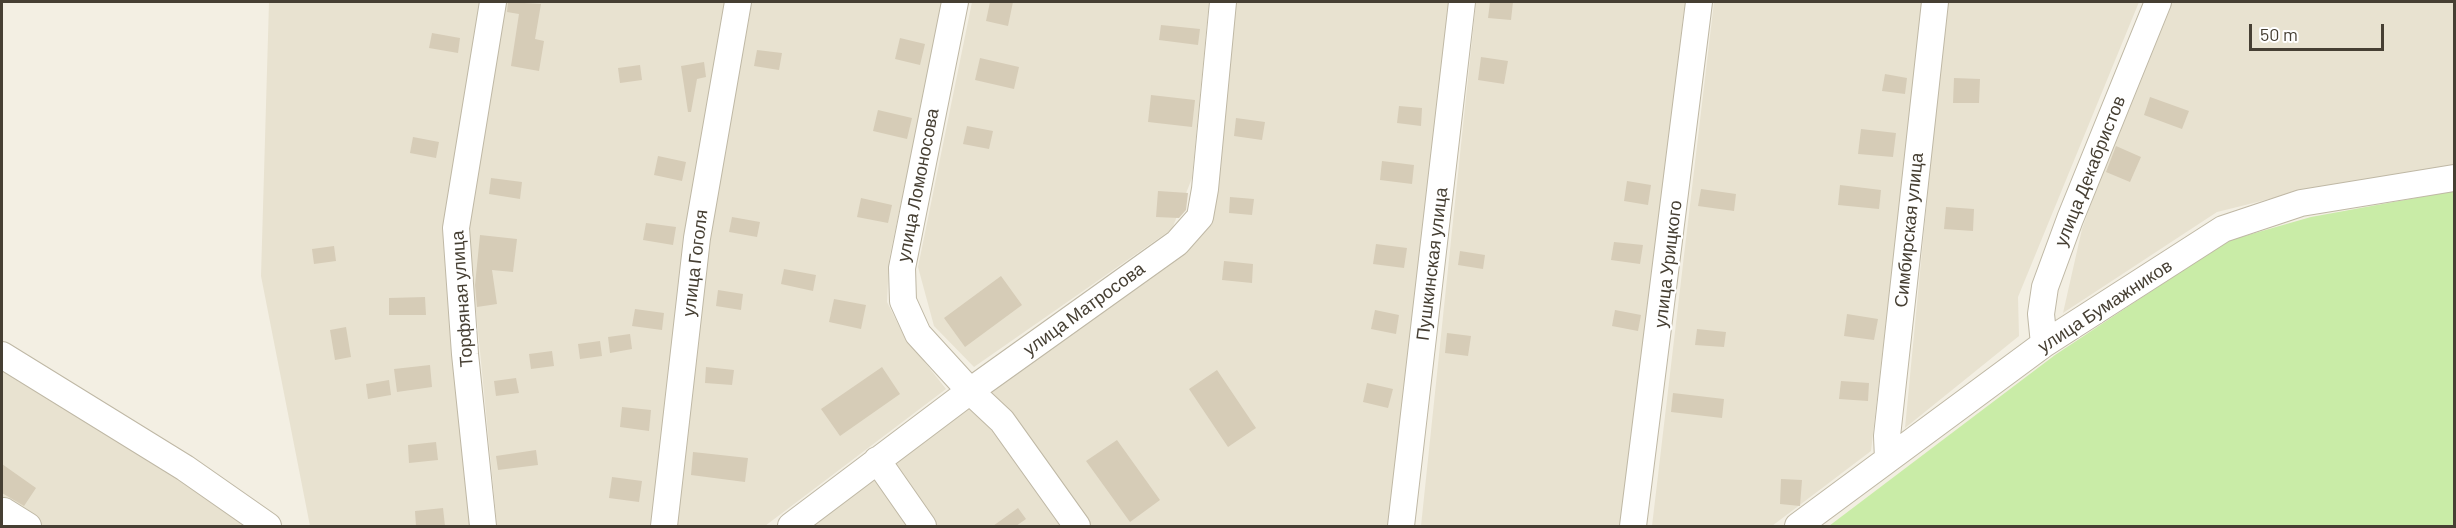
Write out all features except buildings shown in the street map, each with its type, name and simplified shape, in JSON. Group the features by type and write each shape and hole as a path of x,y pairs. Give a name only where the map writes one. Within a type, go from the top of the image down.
{"street":[{"name":"Торфяная улица","path":"483,526 465,354 456,228 493,2"},
{"name":"улица Гоголя","path":"664,526 697,238 738,2"},
{"name":"улица Ломоносова","path":"955,2 909,225 902,268 903,301 918,334 970,391 1002,421 1077,526"},
{"name":"улица Матросова","path":"791,526 970,391 1177,243 1200,216 1205,189 1223,2"},
{"name":"Пушкинская улица","path":"1401,526 1462,2"},
{"name":"улица Урицкого","path":"1634,526 1699,2"},
{"name":"Симбирская улица","path":"1888,459 1887,436 1935,2"},
{"name":"улица Декабристов","path":"2044,344 2041,314 2045,286 2157,2"},
{"name":"улица Бумажников","path":"1798,526 2044,344 2223,229 2301,203 2454,178"},
{"path":"2,355 185,468 268,526"},
{"path":"877,460 923,526"},
{"path":"3,513 28,526"}],"shaded area":[{"path":"269,2 479,2 448,224 472,526 310,526 261,276"},
{"path":"504,2 728,2 653,526 497,526 468,228"},
{"path":"752,2 943,2 889,260 887,302 904,336 946,389 765,526 677,526 708,244"},
{"path":"972,2 1209,2 1192,178 1172,229 974,367 934,326 918,267"},
{"path":"1230,2 1452,2 1399,526 1084,526 986,390 1186,249"},
{"path":"1476,2 1685,2 1623,526 1421,526"},
{"path":"1714,2 1923,2 1871,451 1772,526 1652,526"},
{"path":"1946,2 2139,2 2018,297 2019,336 1905,428"},
{"path":"2163,2 2454,2 2454,165 2310,189 2217,212 2063,313 2082,229"},
{"path":"2,357 253,526 2,526"},
{"path":"971,402 1060,526 805,526"}],"green space":[{"path":"2454,191 2454,526 1829,526 2055,355 2227,241 2311,217"}]}
